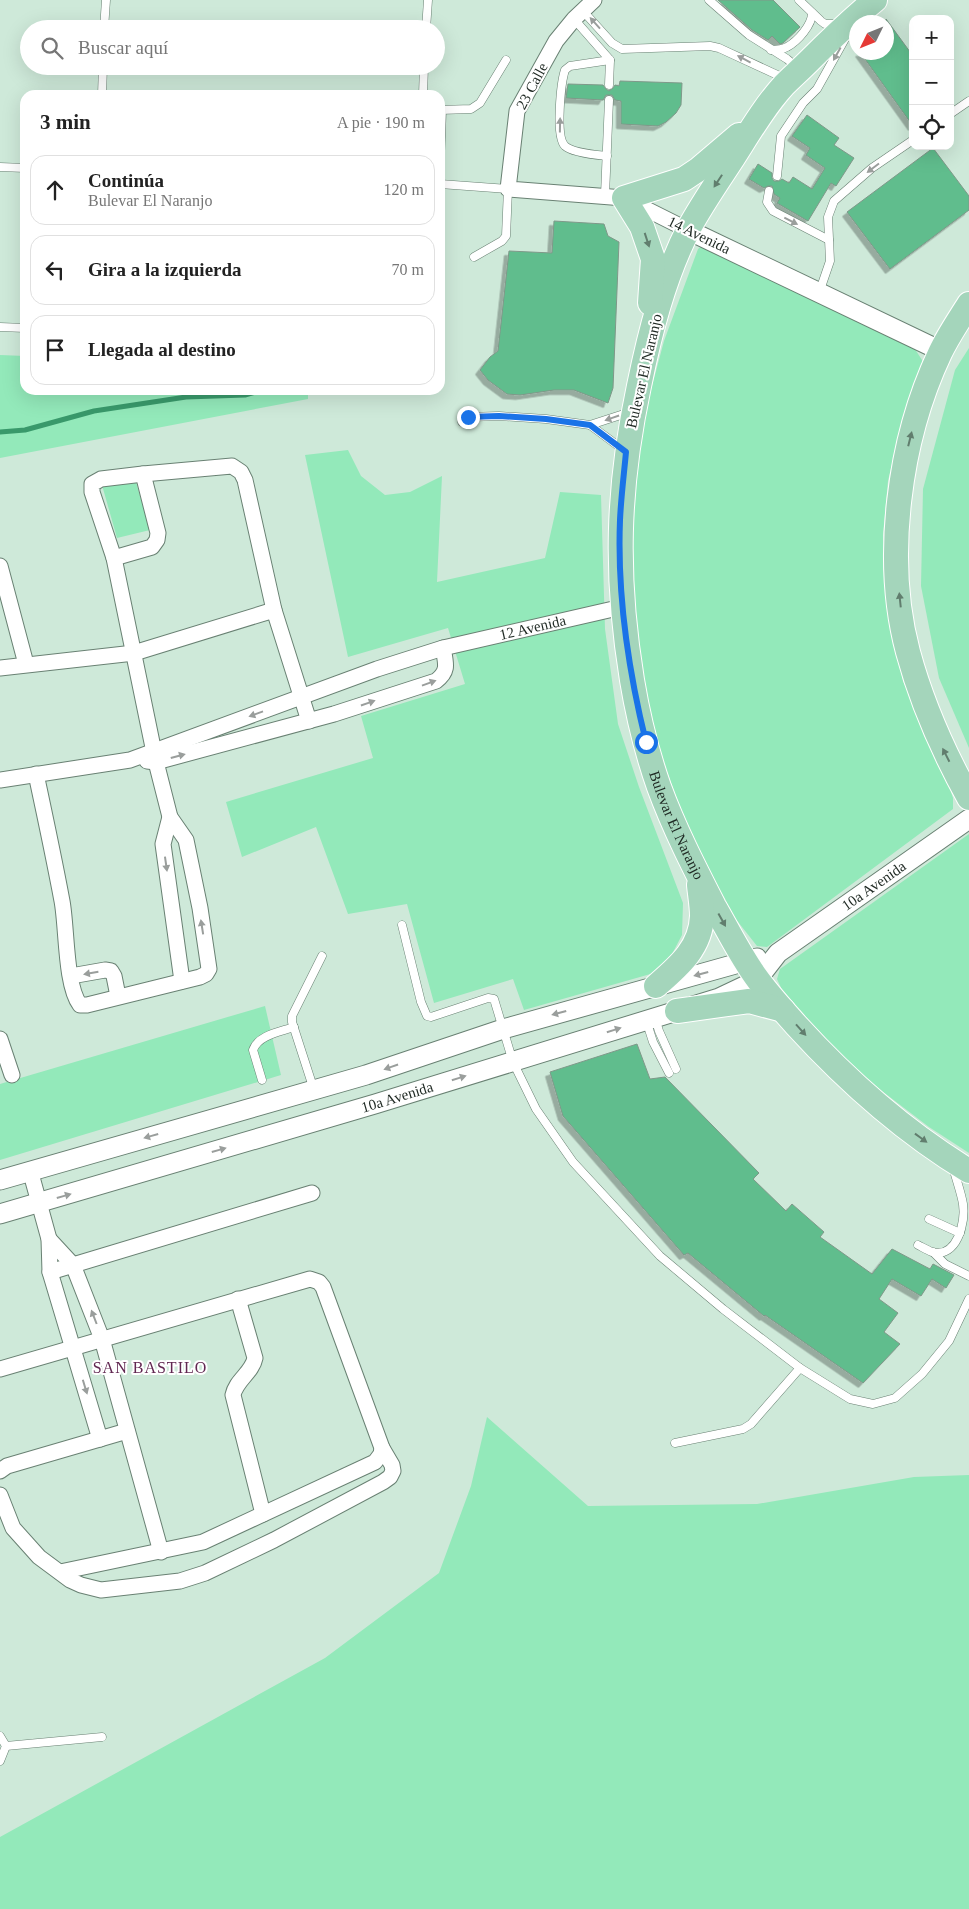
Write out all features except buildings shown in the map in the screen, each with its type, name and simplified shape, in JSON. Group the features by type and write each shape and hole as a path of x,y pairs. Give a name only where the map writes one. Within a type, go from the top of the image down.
{"main road":[{"name":"Bulevar El Naranjo","path":"861,12 794,75 758,120 688,230 665,286 646,352 626,452 620,519 622,607 636,701 658,785 676,830 698,875 744,960 757,980 783,1010 824,1056 858,1089 960,1166"},
{"path":"646,352 653,259 642,227 614,196 674,183 692,175 758,120"},
{"path":"969,304 941,351 915,420 903,475 896,531 898,582 904,635 921,696 938,738 969,798"},
{"path":"656,986 687,958 698,936 702,916 698,875"},
{"path":"660,1016 749,1001 783,1010"}],"street":[{"name":"23 Calle","path":"508,189 517,111 556,41 584,10"},
{"name":"14 Avenida","path":"508,189 614,196 941,351"},
{"path":"36,774 62,902 71,976 76,999 80,1005 206,974 209,969 200,908 186,840 170,817 155,757 114,558 92,492 92,484 101,479 232,466 241,472 245,480 274,610 309,721"},
{"path":"114,558 152,547 157,540 158,532 143,474"},
{"path":"0,566 26,664"},
{"name":"12 Avenida","path":"155,757 301,697 377,669 443,648 622,607"},
{"path":"0,668 134,653 274,610"},
{"path":"0,780 155,757 334,714 436,681 444,675 446,665 443,648"},
{"path":"326,688 334,714"},
{"path":"170,817 163,844 182,980"},
{"name":"10a Avenida","path":"0,1214 375,1104 719,998 757,980 778,953 969,819"},
{"name":"10a Avenida","path":"0,1180 366,1076 503,1029 710,972 744,960 778,953"},
{"path":"71,976 106,970 111,971 114,976 118,996"},
{"path":"0,1039 12,1075"},
{"path":"366,1076 375,1104"},
{"path":"30,1170 49,1239 50,1272 100,1439"},
{"path":"50,1272 312,1193"},
{"path":"49,1239 74,1265 102,1339 161,1552"},
{"path":"0,1369 305,1279 315,1280 323,1287 382,1448 394,1471 383,1482 274,1540 206,1573 180,1582 101,1590 81,1585 60,1572 6,1529 0,1496"},
{"path":"238,1298 255,1358 252,1367 234,1390 234,1399 263,1514"},
{"path":"0,1471 7,1466 127,1431"},
{"path":"60,1572 203,1542 375,1462 381,1454 382,1448"}],"lane":[{"path":"105,20 106,0"},
{"path":"427,20 428,0"},
{"path":"709,0 748,35 787,59 794,75"},
{"path":"798,0 826,24 861,12"},
{"path":"584,10 610,60 608,85"},
{"path":"584,10 612,43 622,49 710,46 794,75"},
{"path":"777,176 781,136 803,103 817,89 861,12"},
{"path":"771,50 782,49 793,42 810,24 812,13"},
{"path":"744,26 748,35"},
{"path":"445,110 471,109 480,103 506,60"},
{"path":"607,156 571,150 565,147 560,132 562,83 565,70 570,66 610,60"},
{"path":"102,90 103,75"},
{"path":"423,90 424,75"},
{"path":"609,100 607,156 614,196"},
{"path":"954,111 969,101"},
{"path":"819,293 830,261 828,217 834,201 872,168 909,143"},
{"path":"0,167 20,168"},
{"name":"14 Avenida","path":"445,184 508,189"},
{"path":"474,257 502,241 506,236 508,189"},
{"path":"768,191 767,202 773,211 829,240"},
{"path":"0,327 20,328"},
{"path":"462,422 468,417 499,416 546,419 590,425 634,410"},
{"path":"590,425 626,452"},
{"path":"402,925 421,1002 427,1016 431,1017 490,998 496,1003 513,1062 536,1109 573,1162 660,1256 723,1309 800,1368 850,1399 873,1404 895,1398 922,1374 949,1341 969,1299"},
{"path":"314,1090 292,1016 322,956"},
{"path":"660,1016 658,1031 676,1069"},
{"path":"660,1016 653,1042 668,1074"},
{"path":"262,1080 253,1050 254,1046 263,1038 294,1027"},
{"path":"933,1252 946,1250 952,1246 964,1224 960,1166"},
{"path":"929,1218 960,1233"},
{"path":"918,1245 933,1252 944,1264 969,1276"},
{"path":"676,1443 743,1429 751,1424 800,1368"},
{"path":"0,1736 6,1746"},
{"path":"6,1746 102,1737"},
{"path":"0,1761 6,1746"}],"green space":[{"path":"703,245 911,343 922,360 922,372 901,425 888,481 883,535 888,611 903,681 948,783 953,798 953,809 767,947 757,946 731,913 687,826 664,764 645,692 636,621 631,527 636,446 664,341 698,249"},
{"path":"969,348 969,748 939,678 921,586 923,489 955,370"},
{"path":"0,355 20,356 20,395 308,395 308,399 0,458"},
{"path":"348,450 361,476 385,495 410,492 442,476 437,582 545,558 560,492 601,495 605,629 618,724 639,787 683,903 682,935 671,956 654,973 524,1010 513,979 434,1003 407,904 348,914 316,827 242,857 226,802 373,758 361,716 465,684 448,628 348,657 305,455"},
{"path":"134,475 150,530 117,538 102,485"},
{"path":"969,834 969,1153 929,1127 857,1072 783,992 777,979 780,969"},
{"path":"265,1006 281,1075 0,1160 0,1084"},
{"path":"487,1417 588,1506 757,1504 914,1477 969,1475 969,1909 0,1909 0,1837 325,1658 439,1573 471,1486"}],"waterway":[{"path":"0,432 25,430 94,411 186,397 245,395"}],"district":[{"name":"SAN BASTILO","path":"150,1367"}],"route":[{"path":"468,417 499,416 546,419 590,425 626,452 620,519 622,607 636,701 646,742"}]}
